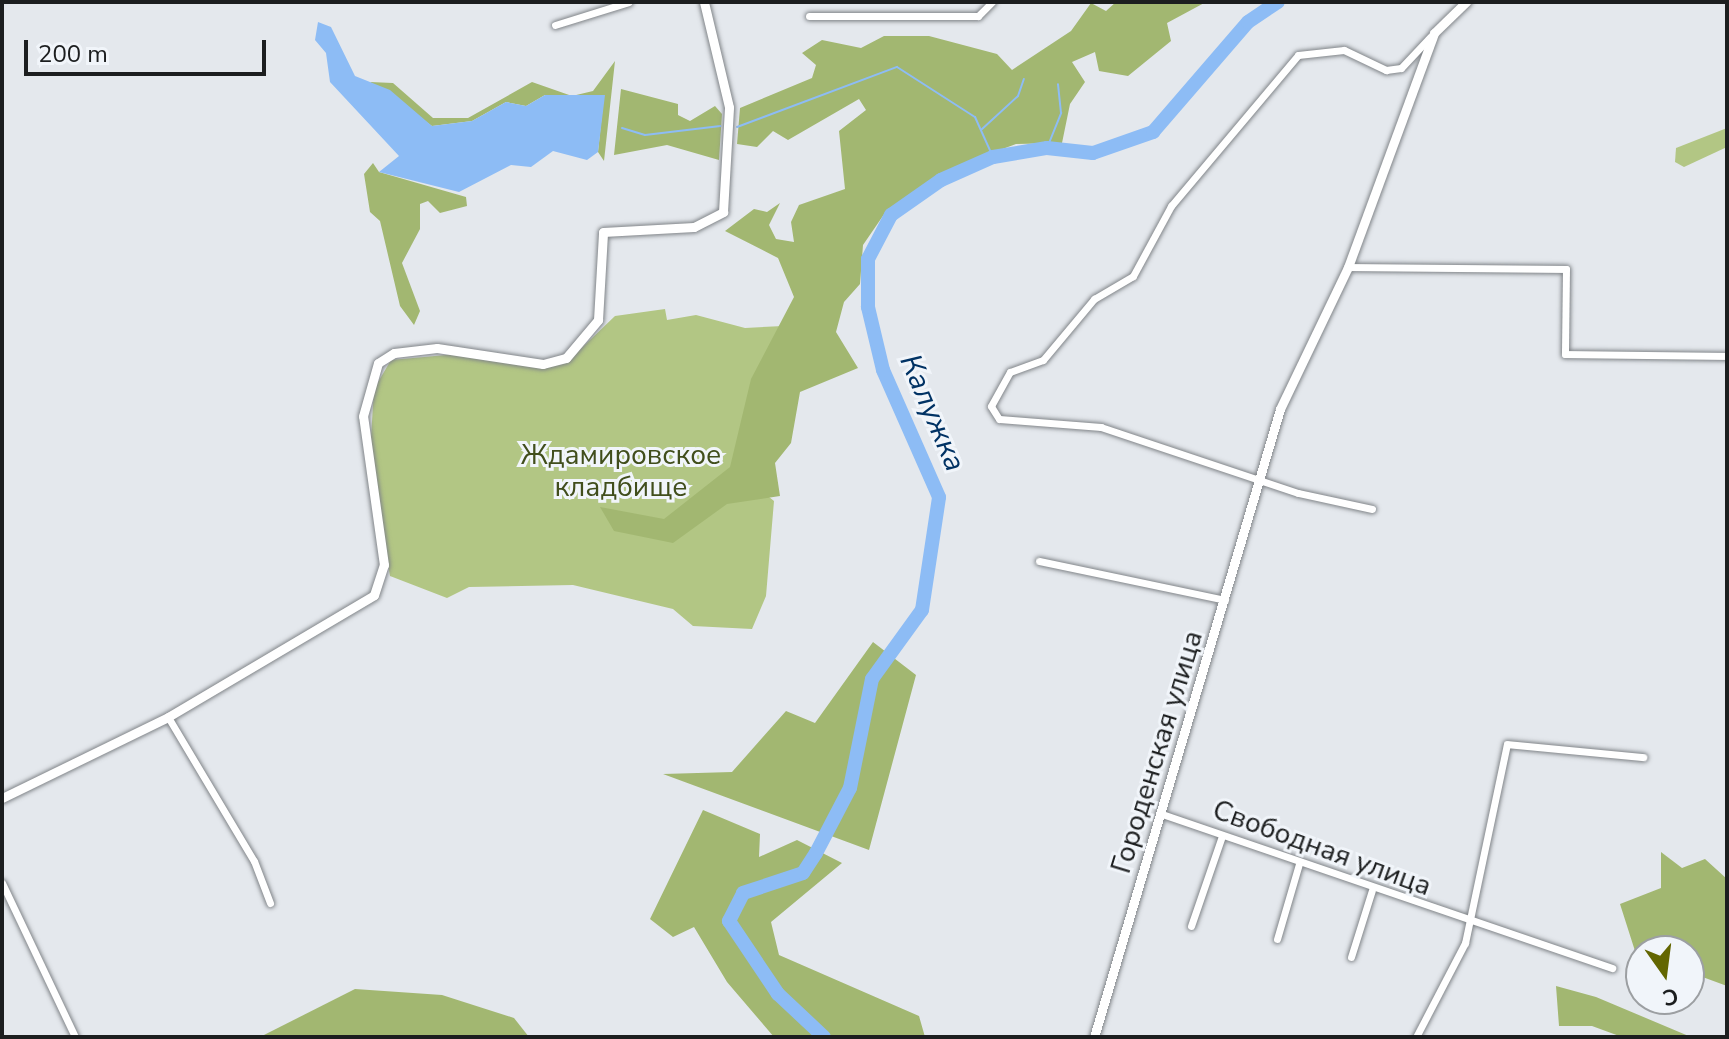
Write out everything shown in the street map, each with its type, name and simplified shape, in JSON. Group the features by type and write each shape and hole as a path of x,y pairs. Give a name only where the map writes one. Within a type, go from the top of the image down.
{"street":[{"path":"555,25 629,2"},
{"path":"2,798 168,717 362,606 382,585 363,416 378,363 394,353 465,348 543,364 566,358 598,320 603,232 694,227 723,212 729,107 704,2"},
{"path":"809,16 978,16 992,2"},
{"name":"Городенская улица","path":"1372,509 1261,478 1101,427 999,419 992,398 1010,372 1043,360 1094,299 1133,276 1162,218 1298,55 1344,50 1386,70 1401,68 1466,2"},
{"name":"Городенская улица","path":"1094,1037 1280,409 1348,267 1434,33"},
{"path":"1348,267 1566,269 1565,354 1727,356"},
{"path":"1039,561 1225,600"},
{"path":"168,717 254,861 270,903"},
{"path":"1416,1037 1467,924 1507,744 1643,757"},
{"name":"Свободная улица","path":"1162,814 1467,924 1612,968"},
{"path":"1191,926 1222,836"},
{"path":"1277,939 1299,864"},
{"path":"2,883 75,1037"},
{"path":"1351,957 1372,890"}],"green space":[{"path":"1116,2 1206,2 1167,23 1171,41 1128,76 1099,71 1095,52 1072,62 1085,82 1070,104 1062,143 1016,144 957,166 887,210 863,245 860,284 844,302 836,332 858,368 800,392 791,443 775,463 780,496 727,504 673,543 614,531 600,507 664,519 730,467 751,379 794,297 778,258 725,231 754,209 767,212 780,203 769,225 776,239 794,242 791,222 799,205 845,189 839,131 866,110 859,99 788,140 773,131 757,147 737,144 740,108 812,78 816,65 802,53 822,40 861,48 884,36 929,36 997,54 1012,70 1071,31 1091,3 1106,11"},
{"path":"615,61 604,161 598,152 604,95 573,99 545,95 526,106 506,102 472,121 432,126 370,82 393,83 433,118 468,118 532,82 572,96 593,91"},
{"path":"621,89 678,104 678,115 690,121 715,106 722,114 719,160 667,145 614,155"},
{"path":"1727,128 1727,147 1684,167 1675,162 1676,148"},
{"path":"373,163 379,172 466,197 467,206 440,213 428,201 420,204 420,229 402,263 420,311 414,325 400,306 380,221 370,212 364,174"},
{"name":"Ждамировское кладбище","path":"665,309 667,320 696,315 745,328 783,326 742,475 774,501 766,596 752,629 693,626 673,609 573,585 469,587 447,598 390,576 370,454 374,389 391,360 457,354 547,367 566,363 615,316"},
{"path":"873,642 916,675 869,850 663,774 732,772 786,711 815,723"},
{"path":"703,810 760,834 759,857 797,840 842,863 771,922 779,955 919,1016 925,1037 774,1037 727,982 694,927 673,937 650,919"},
{"path":"1661,852 1682,868 1705,859 1727,879 1727,986 1705,978 1705,935 1630,935 1620,904 1661,888"},
{"path":"1556,986 1596,997 1625,1009 1625,1015 1639,1015 1691,1037 1622,1037 1592,1026 1559,1026"},
{"path":"355,989 442,995 514,1018 529,1037 260,1037"}],"water":[{"path":"318,22 331,27 355,76 390,90 432,126 472,121 506,102 526,106 545,95 605,95 598,152 587,160 553,151 531,167 511,165 459,192 379,172 399,156 330,82 326,53 315,40"}],"waterway":[{"name":"Калужка","path":"824,1037 778,994 729,921 743,893 803,873 816,853 850,788 872,679 922,610 939,497 883,370 868,307 868,259 891,215 941,180 993,157 1047,148 1093,153 1153,132 1248,22 1278,2"},
{"path":"737,127 897,67 975,117 993,157"},
{"path":"981,130 1018,96 1024,79"},
{"path":"1047,148 1061,113 1058,84"},
{"path":"622,128 645,135 720,126"}]}
